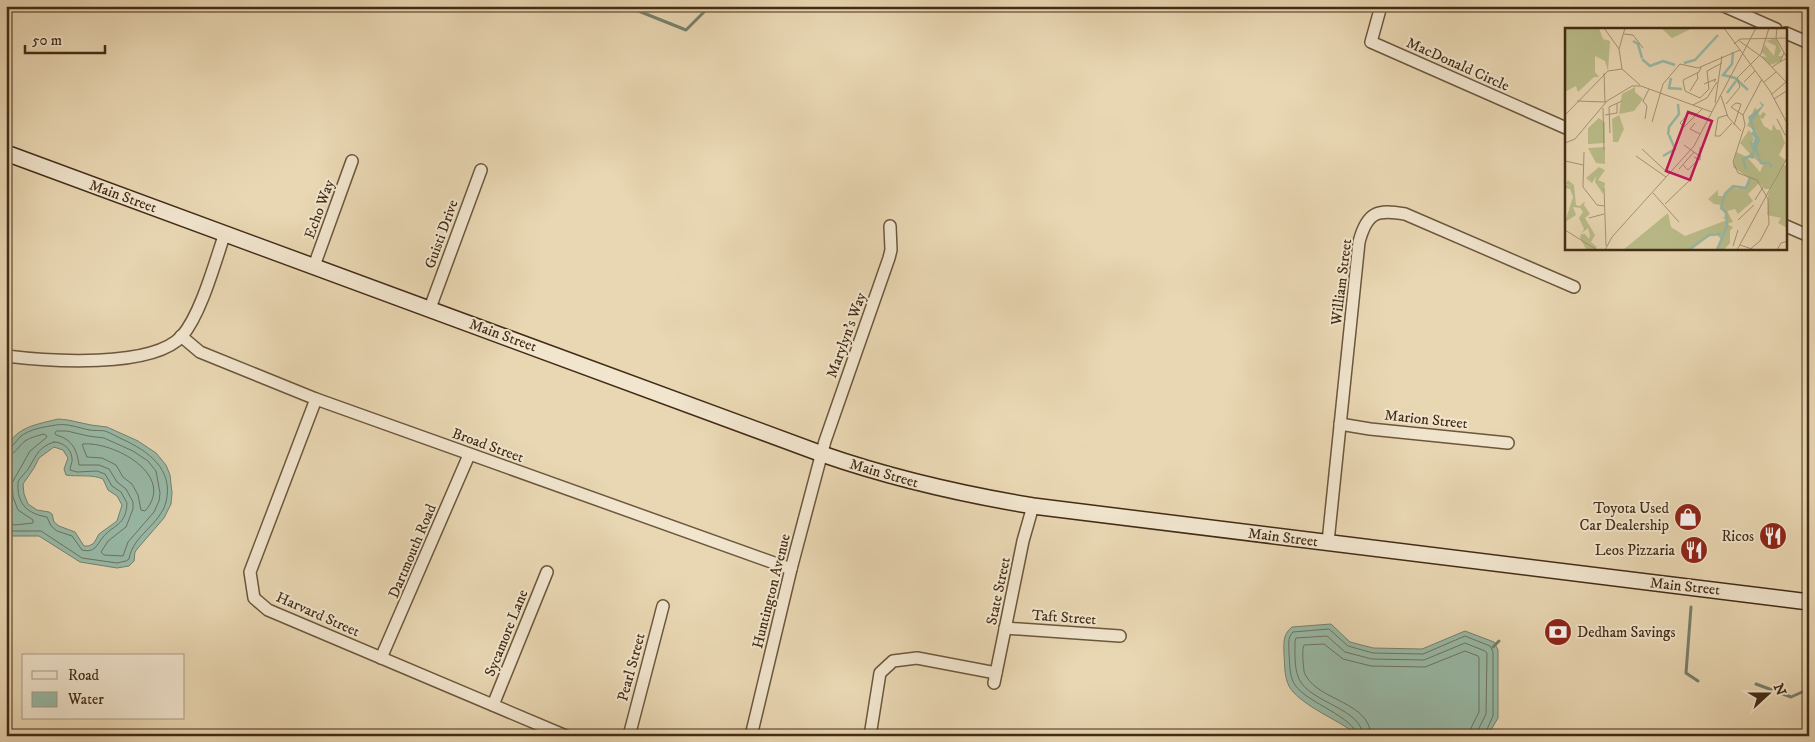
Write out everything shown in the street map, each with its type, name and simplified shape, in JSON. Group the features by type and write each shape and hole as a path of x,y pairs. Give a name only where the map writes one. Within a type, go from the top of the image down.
{"main road":[{"name":"Main Street","path":"6,153 822,454 873,471 923,484 960,493 1034,506 1809,602"}],"street":[{"name":"MacDonald Circle","path":"1381,6 1371,42 1565,128"},
{"path":"1724,6 1774,28"},
{"path":"1788,34 1809,43"},
{"name":"Echo Way","path":"314,266 352,161"},
{"name":"Guisti Drive","path":"430,308 480,170"},
{"name":"William Street","path":"1328,542 1359,242 1367,223 1378,212 1394,212 1414,217 1574,287"},
{"name":"Marylyn's Way","path":"822,454 829,427 889,258 891,250 890,226"},
{"path":"1788,227 1809,236"},
{"path":"6,356 65,361 124,358 168,345 181,336 197,311 225,233"},
{"name":"Broad Street","path":"181,336 200,352 316,399 791,569"},
{"name":"Harvard Street","path":"316,399 250,572 254,598 268,610 566,736"},
{"name":"Marion Street","path":"1340,424 1370,429 1508,443"},
{"name":"Huntington Avenue","path":"751,736 791,569 822,454"},
{"name":"Dartmouth Road","path":"381,658 469,455"},
{"name":"State Street","path":"870,736 880,673 893,661 917,658 995,678 1023,541 1034,506"},
{"name":"Sycamore Lane","path":"493,705 547,572"},
{"name":"Pearl Street","path":"629,736 663,606"},
{"name":"Taft Street","path":"1005,628 1120,636"}],"water":[{"path":"58,419 107,427 138,441 156,453 166,465 170,475 171,504 164,518 135,552 134,561 129,566 117,568 80,562 39,536 13,536 6,534 6,447 22,430","holes":["54,447 63,450 68,458 64,469 66,475 103,479 108,490 117,496 122,505 117,521 99,534 94,543 89,546 84,546 75,532 54,522 52,514 37,510 28,504 24,494 23,484 39,458"]},
{"path":"1331,624 1350,642 1373,648 1422,649 1465,631 1494,642 1498,650 1498,718 1488,735 1353,736 1349,729 1300,698 1287,682 1284,643 1285,636 1289,630 1292,627"}],"waterway":[{"path":"626,6 686,30 710,6"},
{"path":"1691,607 1686,673 1698,681"},
{"path":"1493,647 1499,641"},
{"path":"1756,684 1791,697 1809,689"}],"place":[{"name":"Toyota Used Car Dealership","path":"1688,517"},
{"name":"Ricos","path":"1773,536"},
{"name":"Leos Pizzaria","path":"1694,550"},
{"name":"Dedham Savings","path":"1558,632"}]}
